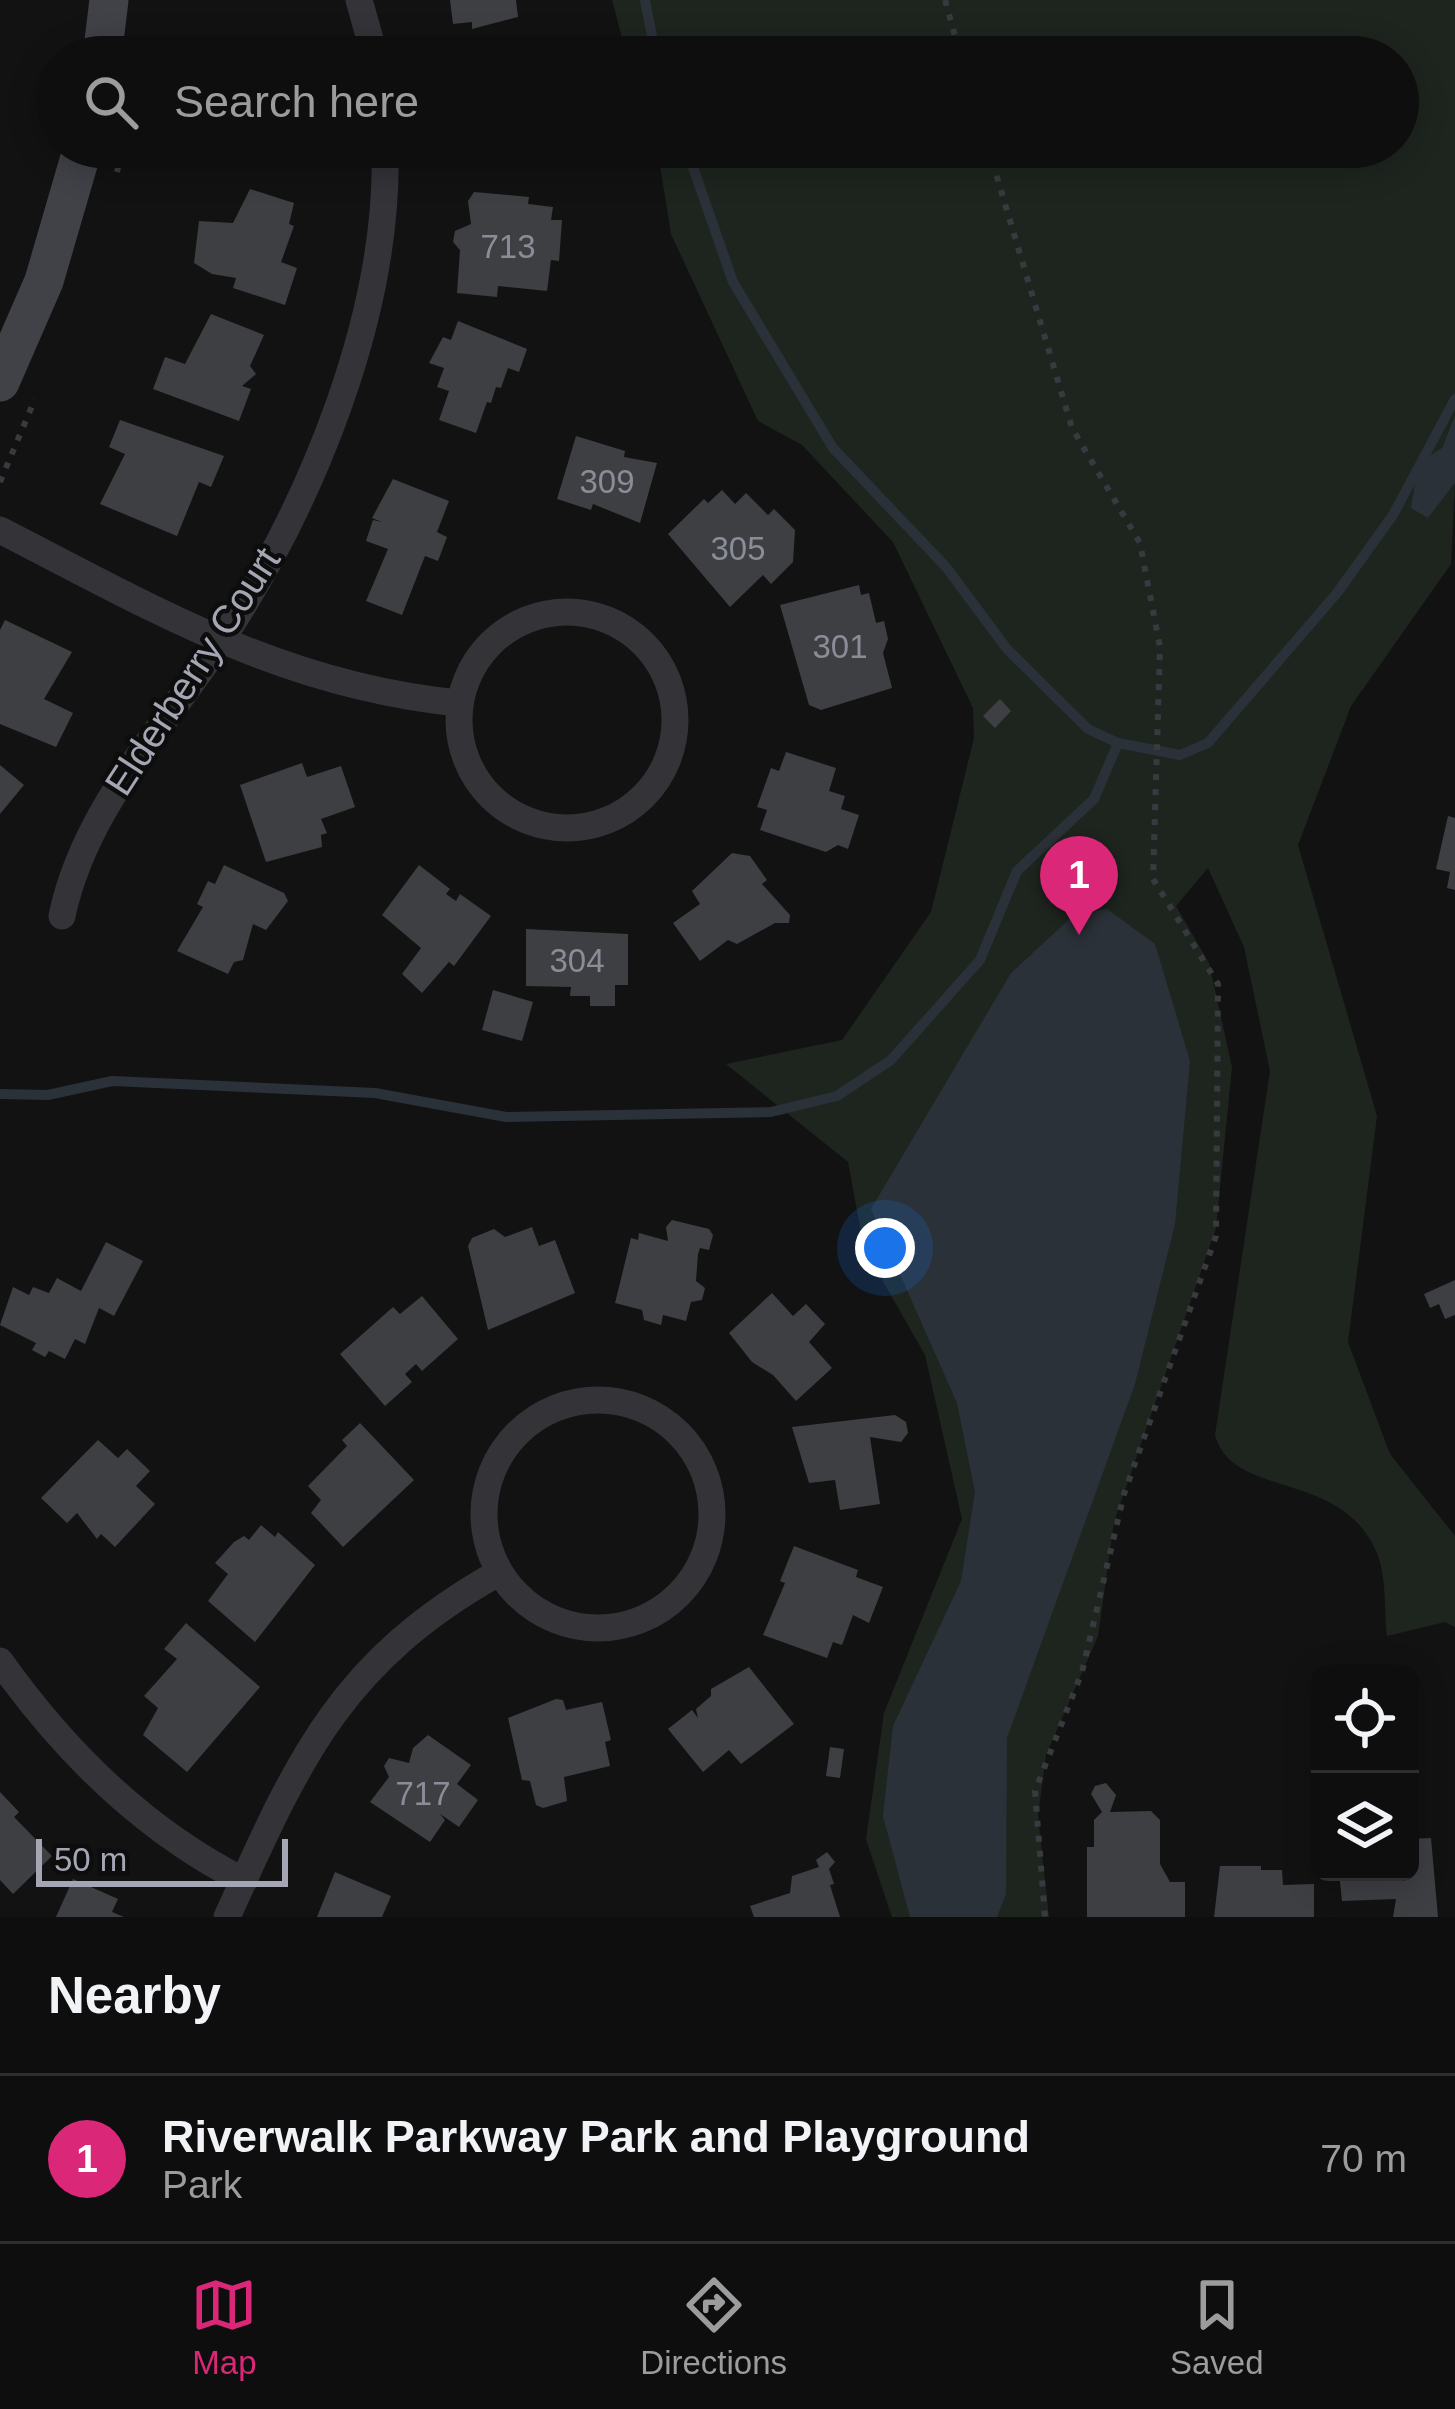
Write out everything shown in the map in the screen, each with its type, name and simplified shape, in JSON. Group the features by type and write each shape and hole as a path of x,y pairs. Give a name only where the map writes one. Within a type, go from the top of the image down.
{"street":[{"path":"105,36 109,0"},
{"path":"359,0 369,36"},
{"path":"0,382 44,281 77,168"},
{"name":"Elderberry Court","path":"62,916 70,872 101,811 221,640 288,522 339,400 372,296 385,168"},
{"path":"0,530 221,640 352,689 459,703"},
{"path":"550,611 595,613 635,634 664,669 676,713 670,758 645,797 607,822 562,829 540,824 518,818 483,789 462,748 459,703 475,660 507,628 550,611"},
{"path":"577,1399 633,1402 680,1432 708,1480 712,1535 689,1586 645,1620 590,1630 538,1613 498,1574 482,1520 492,1465 526,1422 577,1399"},
{"path":"227,1917 296,1771 346,1696 397,1638 438,1607 498,1574"},
{"path":"0,1661 38,1712 128,1804 194,1856 244,1881"}],"path":[{"path":"944,0 955,36"},
{"path":"994,168 1072,428 1140,542 1160,646 1153,878 1218,984 1216,1236 1124,1494 1082,1672 1035,1791 1045,1917"}],"shaded area":[{"path":"612,0 1455,0 1455,415 1442,448 1428,518 1455,483 1451,564 1351,706 1298,845 1377,1116 1348,1342 1390,1454 1455,1536 1455,1627 1445,1622 1387,1636 1380,1560 1359,1525 1314,1495 1243,1469 1226,1455 1215,1435 1270,1071 1244,947 1208,868 1176,906 1209,963 1232,1067 1216,1228 1114,1522 1098,1636 1046,1755 1038,1816 1049,1917 892,1917 866,1839 884,1713 962,1519 925,1355 864,1248 848,1162 726,1064 842,1040 931,912 974,738 973,708 893,542 802,445 758,421 671,234 660,168 1419,168 1419,36 621,36"},
{"path":"1455,415 1455,483 1428,518 1411,508 1418,463 1442,448"},
{"path":"1107,909 1155,944 1190,1061 1175,1224 1135,1384 1007,1738 1006,1894 997,1917 910,1917 883,1816 893,1726 961,1581 975,1492 957,1403 871,1209 1011,973 1075,914"}],"building":[{"path":"450,0 516,0 518,17 472,29 472,22 453,24"},
{"path":"250,189 294,203 289,224 294,226 281,262 297,268 285,305 233,288 236,278 212,274 194,263 199,221 233,223"},
{"path":"474,192 529,197 528,204 553,207 551,220 562,220 559,261 551,260 547,291 498,286 497,297 457,293 460,250 453,242 455,231 471,224 468,201"},
{"path":"211,314 264,335 250,366 256,374 242,386 251,389 239,421 153,389 165,357 185,364"},
{"path":"458,321 527,349 519,372 508,368 501,388 496,387 476,433 439,420 449,391 437,387 444,368 429,363 443,337 451,340"},
{"path":"120,420 224,456 211,487 199,482 177,536 100,504 125,454 109,447"},
{"path":"576,436 625,451 624,457 657,463 640,523 593,504 591,510 557,499"},
{"path":"393,479 449,501 437,532 447,537 438,561 425,556 402,615 366,601 388,549 366,541 373,520 382,522 372,518"},
{"path":"722,490 735,504 746,493 768,515 774,509 795,530 793,562 771,584 763,575 730,607 668,534 704,499 708,503"},
{"path":"859,585 861,595 869,593 876,623 884,621 888,639 883,653 892,688 821,710 809,705 780,605"},
{"path":"5,620 72,652 44,699 73,713 56,747 0,724 0,630"},
{"path":"1000,699 1011,711 995,728 983,716"},
{"path":"786,752 836,768 829,791 845,796 841,809 859,815 848,849 838,845 826,852 760,830 767,810 757,807 771,768 779,771"},
{"path":"302,763 307,777 341,766 355,807 321,819 327,833 321,835 322,847 266,862 240,785"},
{"path":"0,765 24,785 0,814"},
{"path":"1448,816 1455,818 1455,890 1447,888 1450,872 1436,869"},
{"path":"732,853 750,856 767,880 762,884 790,915 789,923 775,923 737,944 728,940 700,961 673,923 700,904 692,891"},
{"path":"224,865 284,893 288,901 266,930 253,924 243,960 234,962 228,974 177,951 203,907 197,904 208,881 215,884"},
{"path":"419,865 450,889 446,894 456,901 460,894 491,916 454,966 449,962 422,993 402,974 421,948 382,915"},
{"path":"526,929 628,934 628,985 615,985 615,1006 590,1006 590,996 570,996 571,987 526,986"},
{"path":"493,990 533,1002 522,1041 482,1030"},
{"path":"672,1220 709,1229 713,1235 709,1250 700,1248 698,1254 696,1281 705,1288 702,1300 691,1302 686,1321 663,1315 661,1325 644,1320 642,1310 615,1303 631,1238 638,1240 639,1233 668,1241 666,1227"},
{"path":"532,1227 539,1246 555,1240 575,1293 488,1330 468,1246 472,1238 494,1229 505,1237"},
{"path":"106,1242 143,1261 114,1316 99,1308 85,1344 75,1339 65,1359 49,1351 45,1357 32,1350 36,1343 0,1325 13,1287 29,1295 33,1287 49,1293 57,1278 81,1291"},
{"path":"1455,1280 1455,1315 1445,1319 1439,1304 1430,1308 1424,1294"},
{"path":"772,1293 793,1316 806,1304 825,1324 809,1342 832,1368 796,1401 773,1375 752,1362 729,1333"},
{"path":"422,1296 458,1339 422,1371 416,1364 405,1374 412,1382 385,1406 340,1354 393,1307 400,1314"},
{"path":"895,1415 906,1422 908,1433 901,1442 870,1437 880,1504 840,1510 835,1480 809,1483 792,1427"},
{"path":"360,1423 414,1480 343,1547 311,1513 321,1500 308,1486 347,1446 342,1440"},
{"path":"98,1440 118,1458 127,1449 150,1471 136,1486 155,1504 115,1547 101,1534 97,1539 77,1513 67,1523 41,1498"},
{"path":"261,1525 275,1537 278,1532 315,1565 255,1642 208,1601 228,1574 215,1563 234,1542 244,1536 249,1540"},
{"path":"794,1546 858,1570 856,1577 883,1587 869,1623 853,1615 842,1645 833,1642 827,1658 763,1635 785,1583 780,1581"},
{"path":"186,1623 260,1687 187,1772 143,1735 158,1708 144,1696 177,1659 164,1649"},
{"path":"749,1667 794,1724 741,1764 729,1750 703,1772 668,1729 692,1710 698,1718 696,1709 711,1696 711,1689"},
{"path":"563,1700 566,1710 602,1702 611,1740 605,1742 610,1766 564,1777 567,1801 543,1808 536,1805 530,1781 522,1780 508,1718"},
{"path":"428,1735 471,1765 457,1784 478,1800 459,1827 440,1814 445,1820 430,1842 370,1802 389,1777 384,1766 389,1758 409,1763 413,1748"},
{"path":"830,1747 844,1749 840,1778 826,1776"},
{"path":"1106,1783 1116,1795 1110,1812 1151,1811 1160,1820 1160,1864 1170,1882 1185,1882 1185,1917 1087,1917 1087,1847 1094,1847 1094,1820 1102,1812 1091,1794 1095,1786"},
{"path":"0,1792 19,1812 14,1817 52,1856 13,1894 0,1880"},
{"path":"1431,1838 1438,1917 1393,1917 1396,1899 1342,1901 1340,1881 1419,1881 1419,1839"},
{"path":"827,1852 835,1862 829,1869 834,1884 830,1885 840,1917 754,1917 750,1906 790,1893 792,1876 819,1867 816,1860"},
{"path":"1220,1866 1282,1870 1283,1885 1314,1884 1314,1917 1214,1917"},
{"path":"335,1872 391,1896 382,1917 317,1917"},
{"path":"73,1879 118,1899 112,1912 124,1917 56,1917"}],"waterway":[{"path":"645,0 652,36"},
{"path":"693,168 733,282 833,448 946,567 1007,649 1088,729 1118,743 1180,755 1208,743 1337,593 1393,515 1455,399"},
{"path":"0,1094 48,1095 112,1081 375,1093 506,1117 771,1112 837,1096 891,1060 980,960 1017,871 1094,799 1118,743"}],"place":[{"name":"Riverwalk Parkway Park and Playground","path":"1079,935"}]}
